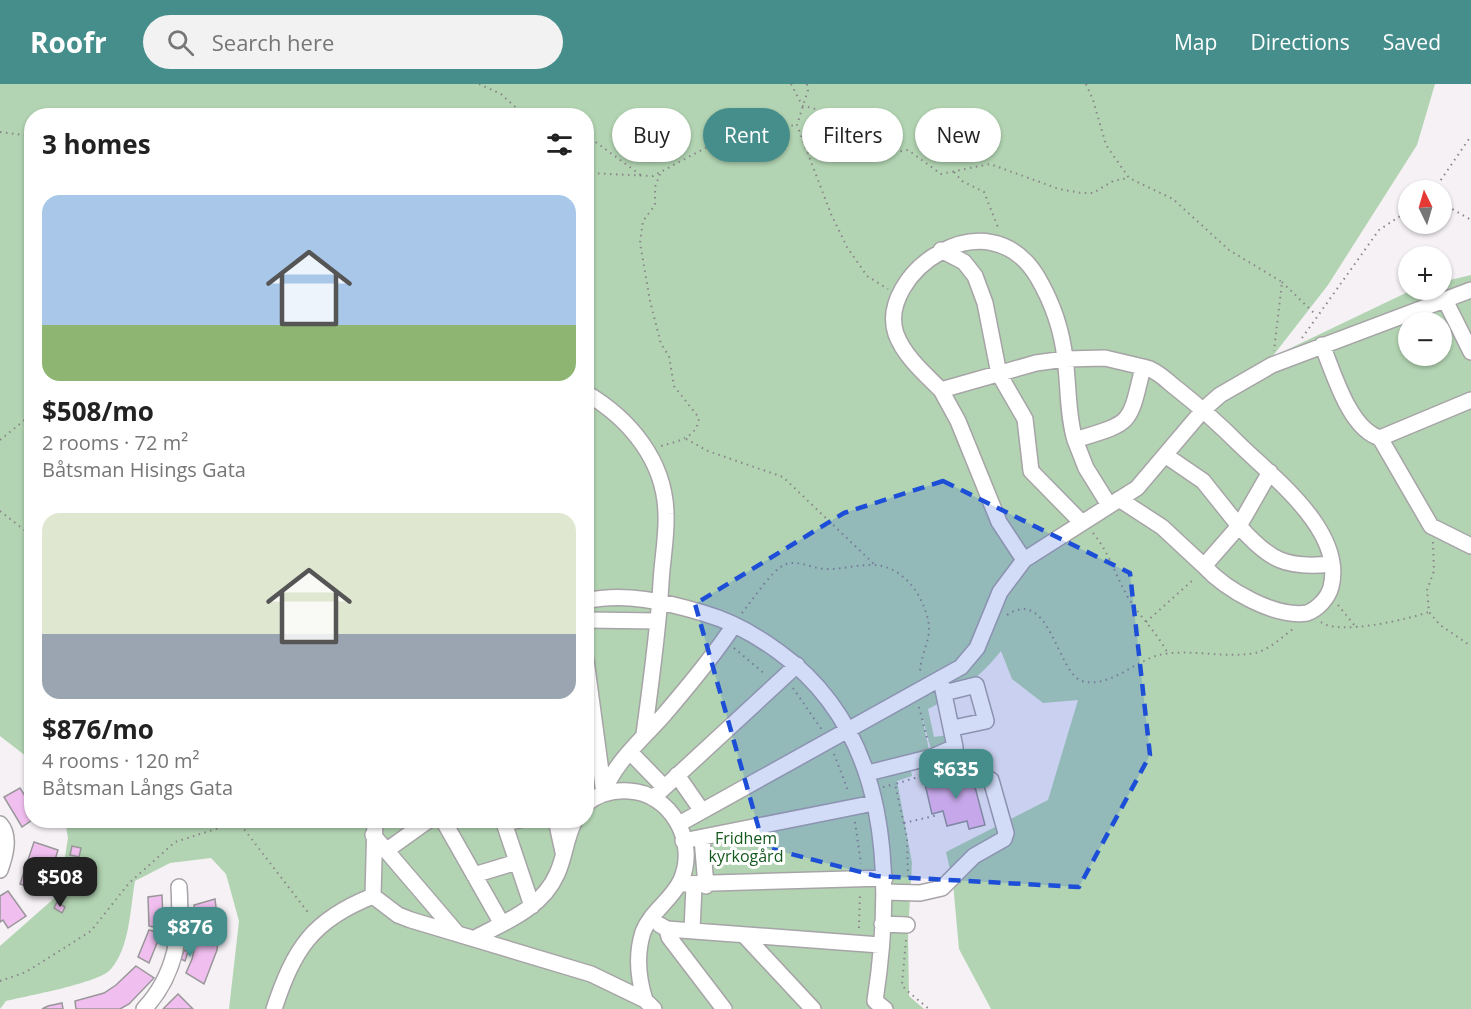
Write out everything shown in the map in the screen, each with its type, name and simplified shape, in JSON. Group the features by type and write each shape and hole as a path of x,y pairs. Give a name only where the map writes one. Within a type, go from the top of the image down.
{"street":[{"path":"941,390 1036,363 1065,359 1105,358 1143,367 1161,375 1204,409 1270,472 1315,524 1328,546 1332,583 1328,594 1307,613 1273,607 1233,592 1162,527 1114,502 1086,468 1075,440 1065,359 1053,313 1039,280 1026,262 1002,244 972,242 941,250 910,279 899,296 895,310 896,334 916,365 941,390 958,421 999,522 1024,560"},
{"path":"941,250 964,262 975,276 985,303 999,374 1025,419 1031,471 1082,523"},
{"path":"1452,297 1471,290"},
{"path":"942,686 973,656 1000,592 1024,560 1137,488 1204,409 1237,384 1272,365 1445,300 1471,352"},
{"path":"1322,345 1354,415 1367,432 1380,438 1416,503 1436,530 1471,546"},
{"path":"1075,440 1119,427 1129,418 1135,405 1143,367"},
{"path":"594,399 624,420 648,452 661,482 666,504 660,602 644,734"},
{"path":"1380,438 1471,400"},
{"path":"1165,455 1203,481 1239,526 1266,553 1283,562 1302,566 1331,564"},
{"path":"1204,566 1239,526 1270,472"},
{"path":"594,600 612,597 660,602 734,625 762,640 797,665 831,700 850,730 868,773 874,803 884,885 877,1006"},
{"path":"594,620 658,621"},
{"path":"604,794 609,779 644,734 661,718 734,625"},
{"path":"594,800 604,794 633,791 658,792 797,665"},
{"path":"679,824 915,693 942,686 976,685 986,721 953,728"},
{"path":"868,773 932,757 955,747 953,728 942,686"},
{"path":"594,720 604,794"},
{"path":"631,753 679,824 683,841 684,870 693,885"},
{"path":"677,775 702,811"},
{"path":"650,1005 639,974 639,952 649,920 693,885 862,879 908,893 929,892 946,886 974,856 1004,839 1006,833 991,780"},
{"path":"683,841 874,803"},
{"path":"0,824 4,828 6,854 0,870"},
{"path":"374,828 387,850 456,932"},
{"path":"374,828 374,896"},
{"path":"387,850 418,828"},
{"path":"448,828 502,924"},
{"path":"506,828 532,906"},
{"path":"558,828 564,855"},
{"path":"477,938 532,906 547,891 564,855 572,828"},
{"path":"692,930 693,885 702,838"},
{"path":"474,875 518,862"},
{"path":"144,1009 166,979 173,959 179,936 179,887"},
{"path":"274,1009 287,969 309,936 350,906 374,896"},
{"path":"374,896 398,915 591,974 650,1005"},
{"path":"649,920 667,929 880,945"},
{"path":"882,924 907,925"},
{"path":"667,929 669,937 724,1009"},
{"path":"744,935 813,1009"}],"path":[{"path":"479,84 501,94 516,108"},
{"path":"791,84 802,106"},
{"path":"807,84 808,90 797,125 831,213 848,247 867,276 899,296"},
{"path":"1086,84 1106,145 1129,178 1173,199 1229,250 1282,282 1317,316"},
{"path":"802,106 813,108 860,134 873,150 882,154 909,150 941,174 990,164 1035,181 1081,193 1093,193 1113,181 1129,178"},
{"path":"594,173 643,176 660,174 711,145 759,129 797,125"},
{"path":"0,132 24,135"},
{"path":"1441,180 1471,136"},
{"path":"594,141 643,176"},
{"path":"954,172 962,181 984,192 1002,244"},
{"path":"648,452 686,439 699,425 699,418 674,386 669,356 661,344 650,301 640,243 643,221 655,205 655,187 660,174"},
{"path":"1452,209 1471,220"},
{"path":"1301,339 1379,230 1398,218"},
{"path":"1272,365 1282,282"},
{"path":"0,440 24,420"},
{"path":"686,439 708,451 783,477 875,565"},
{"path":"0,511 24,530"},
{"path":"1082,523 1101,544 1129,598 1160,639 1167,653"},
{"path":"1436,530 1431,547 1434,571 1427,590 1430,612 1440,625 1471,646"},
{"path":"734,625 775,572 785,564 798,563 826,569 875,565 895,571 907,579 927,614 930,637 921,664 920,684 915,693 938,772"},
{"path":"1146,622 1190,584 1204,566"},
{"path":"1328,594 1354,626"},
{"path":"1003,618 1017,610 1029,610 1044,621 1069,670 1077,679 1088,683 1102,681 1138,663 1167,653 1255,653 1271,646 1293,629 1307,613 1325,625 1354,626 1415,617 1430,612"},
{"path":"724,640 781,682 830,742 853,807 862,879 858,943"},
{"path":"908,893 908,852 895,784 993,757"},
{"path":"904,823 938,815"},
{"path":"0,981 26,972 91,931 129,883 175,842 216,828"},
{"path":"242,828 309,914 321,926"},
{"path":"907,925 902,984 929,1009"}],"highlighted area":[{"path":"943,481 1130,573 1150,755 1079,887 876,876 764,847 695,604 844,513"}],"green space":[{"name":"Fridhem kyrkogård","path":"0,84 1435,84 1417,145 1328,285 1272,357 1398,297 1398,300 1452,300 1452,280 1471,275 1471,1009 991,1009 959,949 953,883 946,852 1048,800 1078,700 1043,703 1012,679 1001,651 968,684 928,709 934,737 948,735 948,742 931,749 921,713 929,750 891,760 910,766 912,776 897,781 912,863 908,933 909,996 924,1009 229,1009 239,921 226,874 211,858 170,863 135,881 126,939 111,969 78,984 6,1001 0,1009 0,946 59,894 68,838 66,828 594,828 594,108 24,108 24,755 0,736"}],"building":[{"path":"948,771 950,778 971,772 985,825 969,829 967,821 947,826 943,811 932,814 925,784 938,781 936,774"},
{"path":"20,788 24,794 24,826 22,827 4,797"},
{"path":"34,842 58,850 45,892 20,884"},
{"path":"72,846 81,848 79,857 70,855"},
{"path":"8,891 26,916 8,928 3,920 0,922 0,896"},
{"path":"162,895 162,929 149,926 148,897"},
{"path":"215,899 219,932 217,950 204,984 186,973 198,933 194,905"},
{"path":"57,902 65,907 62,913 54,908"},
{"path":"188,926 192,927 191,936 187,936"},
{"path":"149,930 161,933 149,963 138,957"},
{"path":"184,950 188,952 185,961 181,959"},
{"path":"136,966 154,978 129,1004 120,1009 76,1009 75,1001 104,993"},
{"path":"178,994 193,1009 163,1009"},
{"path":"62,1003 63,1009 42,1009 48,1006"}]}
